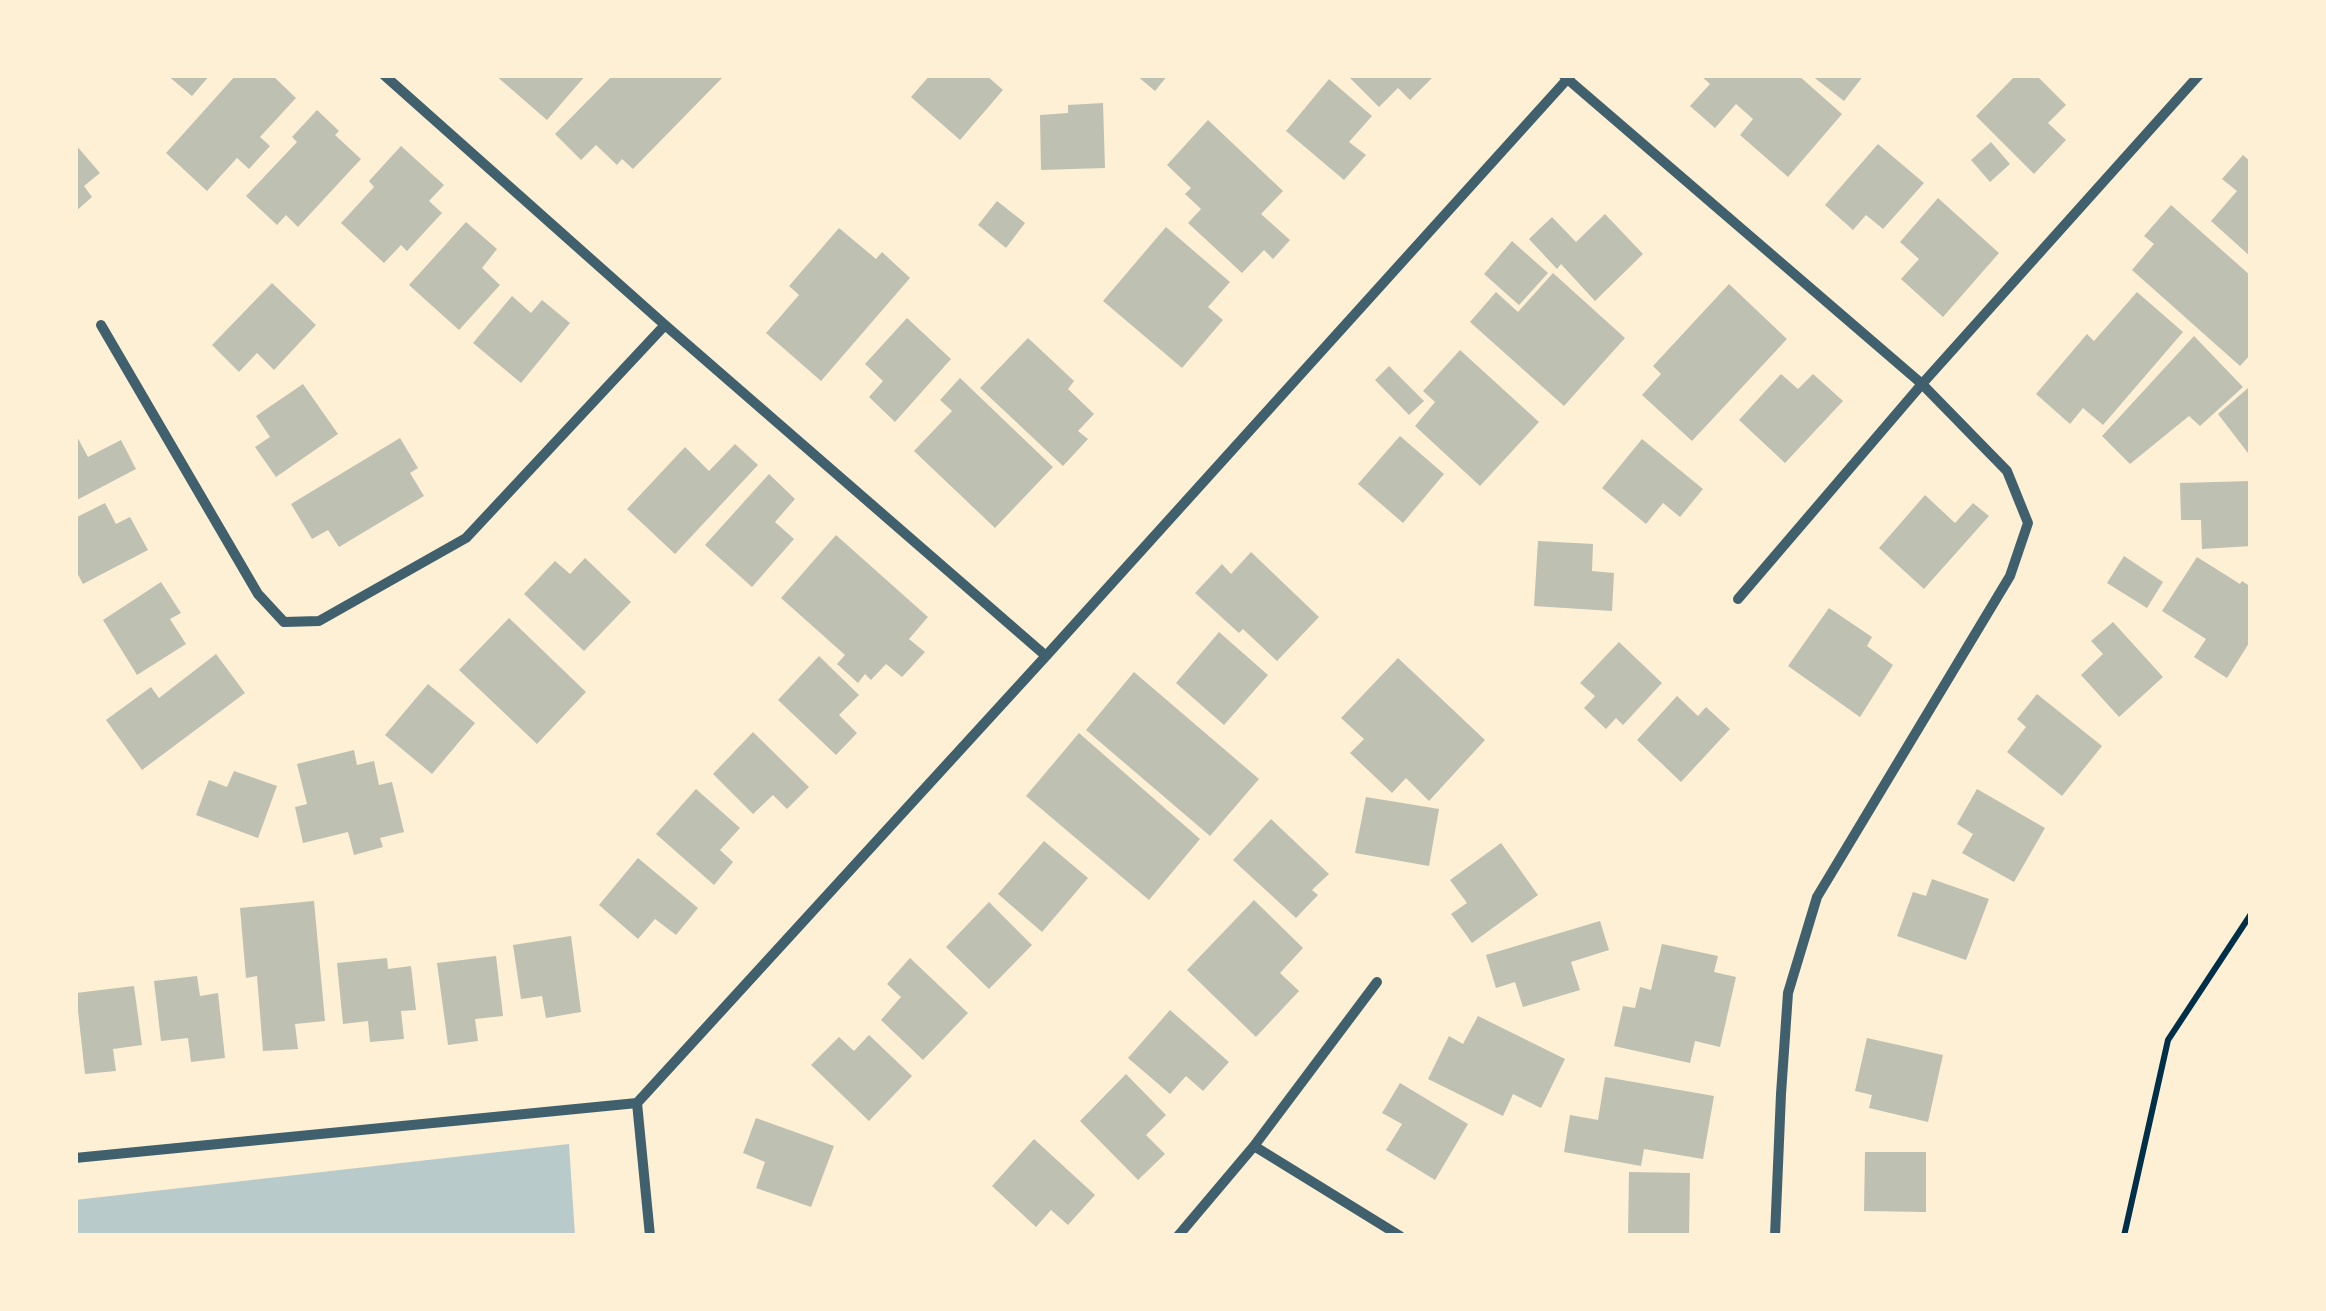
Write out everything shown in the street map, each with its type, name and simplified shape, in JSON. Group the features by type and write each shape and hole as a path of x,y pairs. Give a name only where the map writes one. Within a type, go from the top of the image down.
{"street":[{"path":"384,75 1046,656"},
{"path":"1738,599 1922,384 2199,75"},
{"path":"75,1158 637,1103 1046,656 1567,76 1922,384 2007,471 2028,523 2010,576 1816,898 1788,993 1775,1236"},
{"path":"100,325 258,594 284,622 318,622 466,538 665,325"},
{"path":"1178,1236 1254,1146 1377,982"},
{"path":"637,1103 650,1236"},
{"path":"1254,1146 1400,1236"}],"path":[{"path":"2124,1236 2168,1040 2251,914"}],"shaded area":[{"path":"569,1144 575,1236 75,1236 75,1200"}],"building":[{"path":"167,75 210,75 192,96"},
{"path":"236,75 272,75 296,98 260,137 270,146 249,169 237,158 207,191 166,153"},
{"path":"495,75 586,75 547,120"},
{"path":"613,75 725,75 633,169 622,159 617,165 596,145 581,160 555,134"},
{"path":"930,75 986,75 1003,90 960,140 911,97"},
{"path":"1136,75 1168,75 1155,91"},
{"path":"1347,75 1435,75 1410,100 1398,88 1379,107"},
{"path":"1700,75 1798,75 1842,114 1788,177 1740,135 1753,119 1736,104 1715,128 1690,106 1710,84"},
{"path":"1811,75 1864,75 1844,101"},
{"path":"2016,75 2036,75 2066,105 2048,123 2066,140 2034,174 1976,116"},
{"path":"1329,79 1372,116 1349,142 1366,155 1344,180 1286,131"},
{"path":"1103,103 1105,168 1041,170 1040,115 1068,113 1068,105"},
{"path":"317,110 339,131 335,135 361,159 298,227 286,215 277,225 246,196 297,142 292,137"},
{"path":"1208,120 1283,191 1261,214 1290,240 1273,259 1264,250 1242,273 1188,223 1201,209 1185,194 1191,188 1167,165"},
{"path":"1991,142 2010,164 1990,182 1971,160"},
{"path":"75,144 100,173 84,186 92,197 75,212"},
{"path":"1878,144 1924,183 1883,229 1866,215 1853,230 1825,205"},
{"path":"401,146 444,185 429,201 442,213 407,251 401,245 384,263 341,223 374,187 369,181"},
{"path":"2243,155 2251,162 2251,257 2211,221 2237,191 2222,179"},
{"path":"1938,198 1999,253 1943,317 1901,279 1919,259 1900,242"},
{"path":"997,201 1025,223 1006,248 978,225"},
{"path":"2171,205 2251,276 2251,354 2240,366 2132,270 2154,244 2144,236"},
{"path":"1605,214 1643,254 1595,301 1561,264 1557,269 1529,239 1552,217 1576,242"},
{"path":"466,222 497,249 482,268 500,285 459,330 409,285"},
{"path":"1166,227 1230,282 1208,307 1223,320 1182,368 1103,301"},
{"path":"839,228 876,259 882,252 910,278 821,381 766,333 799,295 789,286"},
{"path":"1512,241 1548,273 1519,305 1484,274"},
{"path":"1553,273 1625,338 1564,406 1470,322 1496,292 1518,312"},
{"path":"272,283 316,325 274,370 257,353 239,372 212,345"},
{"path":"1729,284 1787,339 1692,441 1642,395 1661,374 1653,366"},
{"path":"2137,292 2183,332 2103,425 2083,408 2070,424 2036,394 2087,334 2094,341"},
{"path":"512,296 531,313 542,300 570,323 521,383 473,343"},
{"path":"907,318 951,359 895,422 869,397 883,381 865,364"},
{"path":"2194,336 2243,387 2200,426 2189,416 2130,464 2102,436"},
{"path":"1028,338 1074,381 1068,389 1094,414 1078,431 1088,439 1063,466 980,388"},
{"path":"1460,350 1539,422 1480,486 1415,426 1435,402 1423,391"},
{"path":"1389,366 1424,401 1409,415 1375,380"},
{"path":"1781,374 1798,389 1813,374 1843,401 1785,463 1739,420"},
{"path":"960,378 1053,467 995,528 914,451 952,411 940,400"},
{"path":"303,384 338,434 276,477 255,447 270,437 256,416"},
{"path":"2248,388 2251,391 2251,457 2218,414"},
{"path":"75,433 88,457 121,440 136,469 75,501"},
{"path":"1400,436 1444,474 1403,523 1358,484"},
{"path":"400,438 418,468 410,473 424,496 339,547 328,530 312,539 291,504"},
{"path":"1642,439 1703,489 1680,517 1663,503 1646,524 1602,488"},
{"path":"735,444 758,465 675,554 627,509 685,447 709,471"},
{"path":"769,474 795,499 775,522 794,539 752,587 705,545"},
{"path":"2251,481 2251,546 2202,549 2201,520 2181,520 2180,483"},
{"path":"1925,495 1955,523 1973,503 1989,516 1924,589 1879,548"},
{"path":"105,503 116,524 130,517 148,550 83,584 75,569 75,518"},
{"path":"836,535 928,617 909,639 925,652 902,677 886,664 871,680 865,674 858,683 837,664 845,655 781,598"},
{"path":"1538,541 1593,544 1592,571 1614,573 1612,611 1534,606"},
{"path":"1251,552 1319,617 1277,661 1195,593 1222,564 1231,574"},
{"path":"2124,556 2163,582 2147,608 2107,583"},
{"path":"2197,557 2251,587 2251,640 2227,678 2194,657 2206,639 2162,611"},
{"path":"585,558 631,602 584,651 524,594 555,561 570,574"},
{"path":"161,582 181,613 170,619 186,644 137,675 103,620"},
{"path":"1829,608 1872,637 1867,646 1893,665 1860,717 1788,666"},
{"path":"509,618 586,692 537,744 459,670"},
{"path":"2113,622 2163,677 2119,717 2081,675 2103,654 2091,641"},
{"path":"1219,632 1268,675 1224,725 1176,683"},
{"path":"1619,642 1662,683 1623,725 1616,718 1606,729 1584,708 1595,696 1580,683"},
{"path":"216,654 245,693 142,770 106,720 151,687 159,698"},
{"path":"819,656 859,695 839,715 857,733 836,755 778,700"},
{"path":"1398,658 1485,740 1429,801 1406,778 1392,793 1350,753 1364,739 1341,718"},
{"path":"1134,672 1259,779 1210,836 1086,730"},
{"path":"428,684 475,723 432,774 385,735"},
{"path":"2037,694 2102,746 2062,796 2007,752 2026,727 2017,719"},
{"path":"1677,696 1698,716 1706,707 1730,729 1681,782 1637,740"},
{"path":"753,732 809,787 787,809 773,795 753,814 713,774"},
{"path":"1079,733 1200,839 1149,900 1026,796"},
{"path":"354,750 357,765 374,761 379,785 392,782 404,832 380,838 383,847 354,855 348,832 303,843 295,807 307,804 297,764"},
{"path":"234,771 277,786 258,838 196,815 209,780 227,787"},
{"path":"696,789 740,828 720,850 733,862 714,885 656,834"},
{"path":"1977,789 2045,828 2014,882 1962,853 1973,834 1957,824"},
{"path":"1366,797 1439,809 1429,866 1355,853"},
{"path":"1271,819 1329,874 1312,890 1318,895 1296,918 1233,860"},
{"path":"1044,841 1088,878 1042,932 998,894"},
{"path":"1501,843 1538,895 1472,943 1451,914 1467,903 1450,880"},
{"path":"638,858 698,908 676,935 655,919 638,939 599,905"},
{"path":"1932,879 1989,899 1966,960 1897,936 1913,892 1926,896"},
{"path":"1254,900 1303,948 1280,973 1299,991 1256,1037 1187,970"},
{"path":"314,901 325,1021 295,1024 298,1049 263,1051 257,976 246,978 240,908"},
{"path":"989,902 1032,945 989,989 946,947"},
{"path":"1600,921 1609,950 1571,962 1580,990 1523,1007 1515,982 1496,988 1486,955"},
{"path":"571,936 581,1012 546,1018 542,996 521,999 513,945"},
{"path":"1662,944 1718,956 1714,972 1736,977 1720,1047 1695,1041 1690,1063 1614,1046 1623,1006 1635,1008 1640,987 1651,990"},
{"path":"496,956 503,1016 475,1019 478,1041 448,1045 437,963"},
{"path":"387,958 388,969 411,966 416,1010 401,1011 404,1039 370,1042 368,1021 343,1024 337,963"},
{"path":"910,958 968,1013 923,1060 881,1020 901,997 887,984"},
{"path":"197,976 200,996 218,993 225,1058 191,1062 188,1038 161,1041 154,981"},
{"path":"134,986 142,1045 113,1049 116,1071 85,1074 76,993"},
{"path":"1170,1010 1229,1062 1203,1091 1186,1076 1170,1094 1128,1058"},
{"path":"1478,1016 1565,1059 1541,1108 1513,1094 1503,1116 1428,1079 1449,1036 1463,1044"},
{"path":"869,1035 912,1076 869,1121 811,1065 839,1037 854,1051"},
{"path":"1867,1038 1943,1055 1928,1122 1869,1108 1872,1095 1855,1091"},
{"path":"1126,1074 1166,1115 1146,1135 1165,1154 1138,1180 1080,1121"},
{"path":"1605,1077 1714,1096 1703,1159 1644,1149 1641,1166 1564,1152 1570,1115 1598,1120"},
{"path":"1400,1083 1468,1124 1435,1180 1386,1150 1402,1124 1382,1113"},
{"path":"756,1118 834,1146 811,1207 756,1188 765,1162 743,1153"},
{"path":"1034,1139 1095,1195 1068,1225 1051,1210 1036,1227 992,1186"},
{"path":"1865,1152 1926,1152 1926,1212 1864,1211"},
{"path":"1629,1172 1690,1173 1689,1236 1628,1236"}]}
